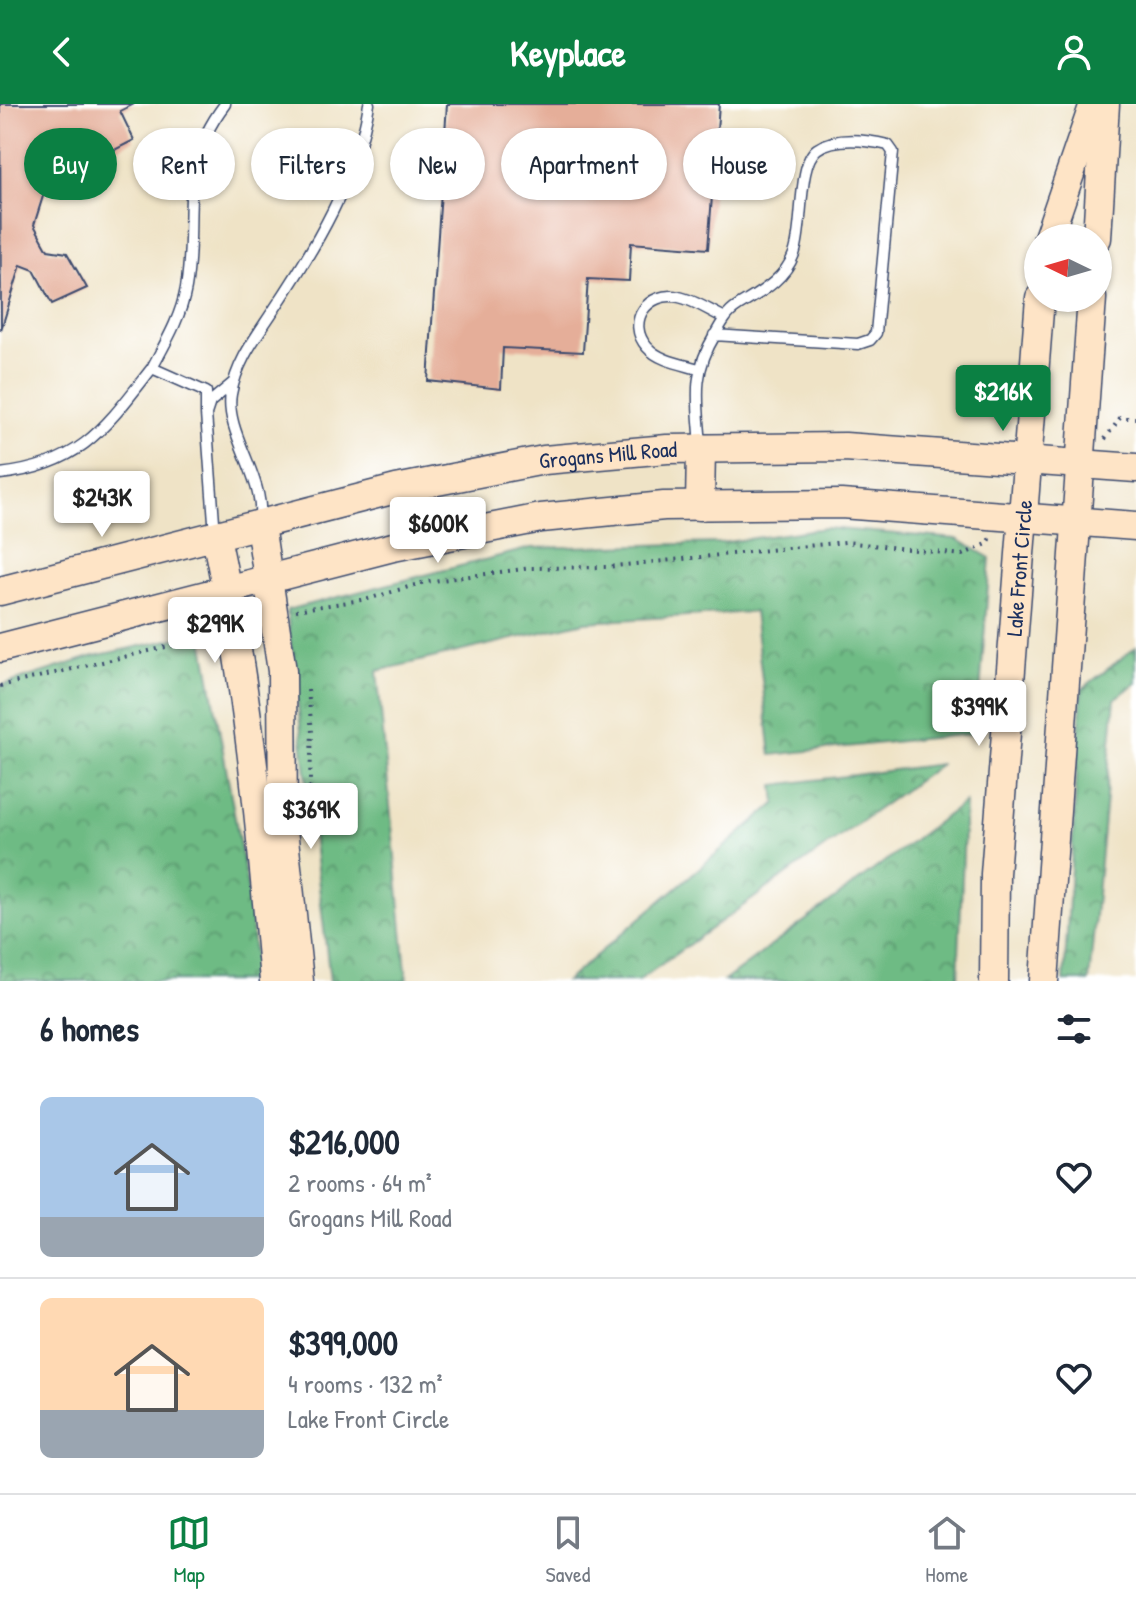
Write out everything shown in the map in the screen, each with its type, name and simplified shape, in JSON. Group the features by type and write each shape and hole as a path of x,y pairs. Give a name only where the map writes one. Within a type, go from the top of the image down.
{"street":[{"path":"1053,224 1094,104"},
{"path":"1098,224 1105,104"},
{"name":"Lake Front Circle","path":"994,981 995,874 1039,312"},
{"path":"1044,981 1077,522 1096,456 1092,312"},
{"name":"Grogans Mill Road","path":"0,591 396,489 544,460 701,448 845,447 1027,460 1096,456 1136,468"},
{"path":"700,506 701,448"},
{"path":"0,648 393,547 541,518 700,506 841,504 1023,526 1077,522 1136,526"},
{"path":"260,525 275,614 285,748 283,829 299,981"},
{"path":"216,537 235,625 255,773 274,981"}],"lane":[{"path":"0,474 38,468 72,455 104,426 152,368 175,324 186,287 188,192 194,169 208,126 225,104"},
{"path":"260,525 259,498 231,414 234,381 241,360 299,268 337,198 365,126 369,104"},
{"path":"701,448 699,369 714,335 725,318 768,288 793,257 800,230 806,163 816,150 838,140 888,145 893,152 876,333 870,340 858,344 714,335"},
{"path":"699,369 659,357 647,347 639,334 638,320 644,305 658,296 679,297 725,318"},
{"path":"152,368 206,392 216,537"},
{"path":"206,414 210,402 234,381"}],"path":[{"path":"275,614 368,599 425,582 531,568 606,567 845,542 962,555 987,544 995,531 1023,526"},
{"path":"0,686 183,643 202,633 235,625"}],"green space":[{"path":"825,528 957,539 990,558 977,733 771,755 754,612 585,622 377,671 407,981 330,981 287,610 531,548 720,543"},
{"path":"202,633 250,902 256,981 0,981 0,686 94,656"},
{"path":"1136,647 1136,683 1115,699 1089,981 1064,981 1082,689"},
{"path":"941,764 638,981 566,981 776,803 774,785"},
{"path":"965,802 958,981 724,981"}],"building":[{"path":"0,104 134,104 120,111 133,141 117,149 117,128 24,128 24,200 42,200 34,225 48,250 67,253 87,288 52,304 34,270 21,265 1,330"},
{"path":"447,104 719,104 717,128 683,128 683,200 712,200 708,249 631,243 629,281 588,279 583,352 503,348 501,389 428,381 440,200 485,200 485,128 445,128"}]}
